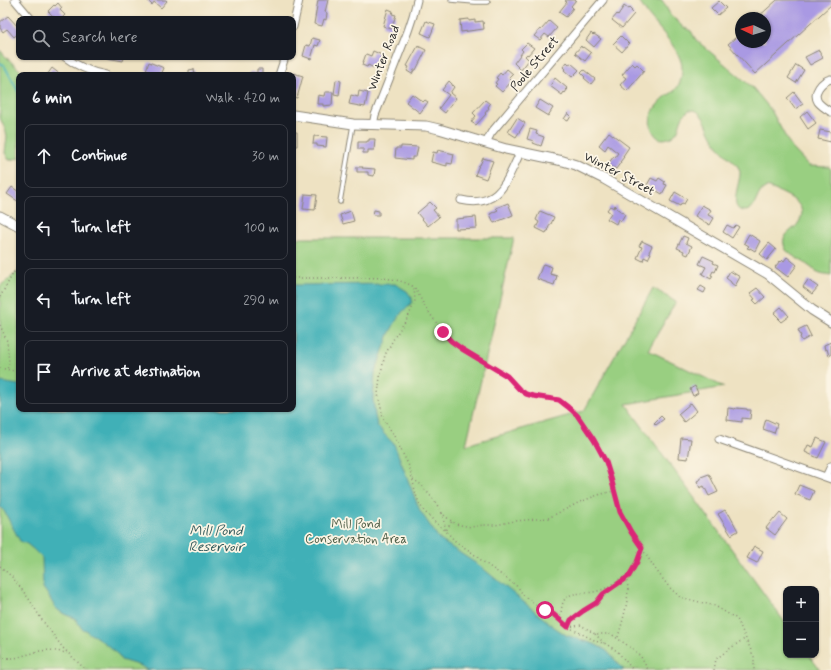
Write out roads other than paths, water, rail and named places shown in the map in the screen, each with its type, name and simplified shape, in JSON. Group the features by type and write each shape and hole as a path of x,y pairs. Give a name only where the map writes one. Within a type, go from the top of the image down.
{"street":[{"path":"14,0 28,16"},
{"path":"295,16 299,0"},
{"name":"Winter Road","path":"374,125 375,115 408,31 417,0"},
{"name":"Poole Street","path":"486,144 491,133 603,0"},
{"path":"69,60 81,68 91,72"},
{"path":"280,72 284,60"},
{"path":"831,79 821,84 816,96 820,104 831,112"},
{"name":"Winter Street","path":"296,114 353,124 426,126 486,144 570,163 581,167 768,274 812,310 831,322"},
{"path":"461,200 487,200 497,194 503,187 520,152"},
{"path":"0,216 16,224"},
{"path":"719,439 828,478 831,466"}],"lane":[{"path":"450,0 488,2"},
{"path":"340,202 353,124"}],"water":[{"name":"Mill Pond Reservoir","path":"395,284 407,291 412,298 412,302 402,312 389,334 375,373 373,399 377,425 394,444 420,511 440,540 480,566 554,627 566,635 594,644 607,651 624,670 147,670 141,666 121,660 107,645 95,636 89,634 86,630 82,629 75,618 64,614 55,607 43,588 42,558 27,544 20,541 4,511 0,507 0,382 16,385 16,412 296,412 296,285"}],"waterway":[{"path":"0,63 4,65 16,87"}],"park label":[{"name":"Mill Pond Conservation Area","path":"356,532"}]}
